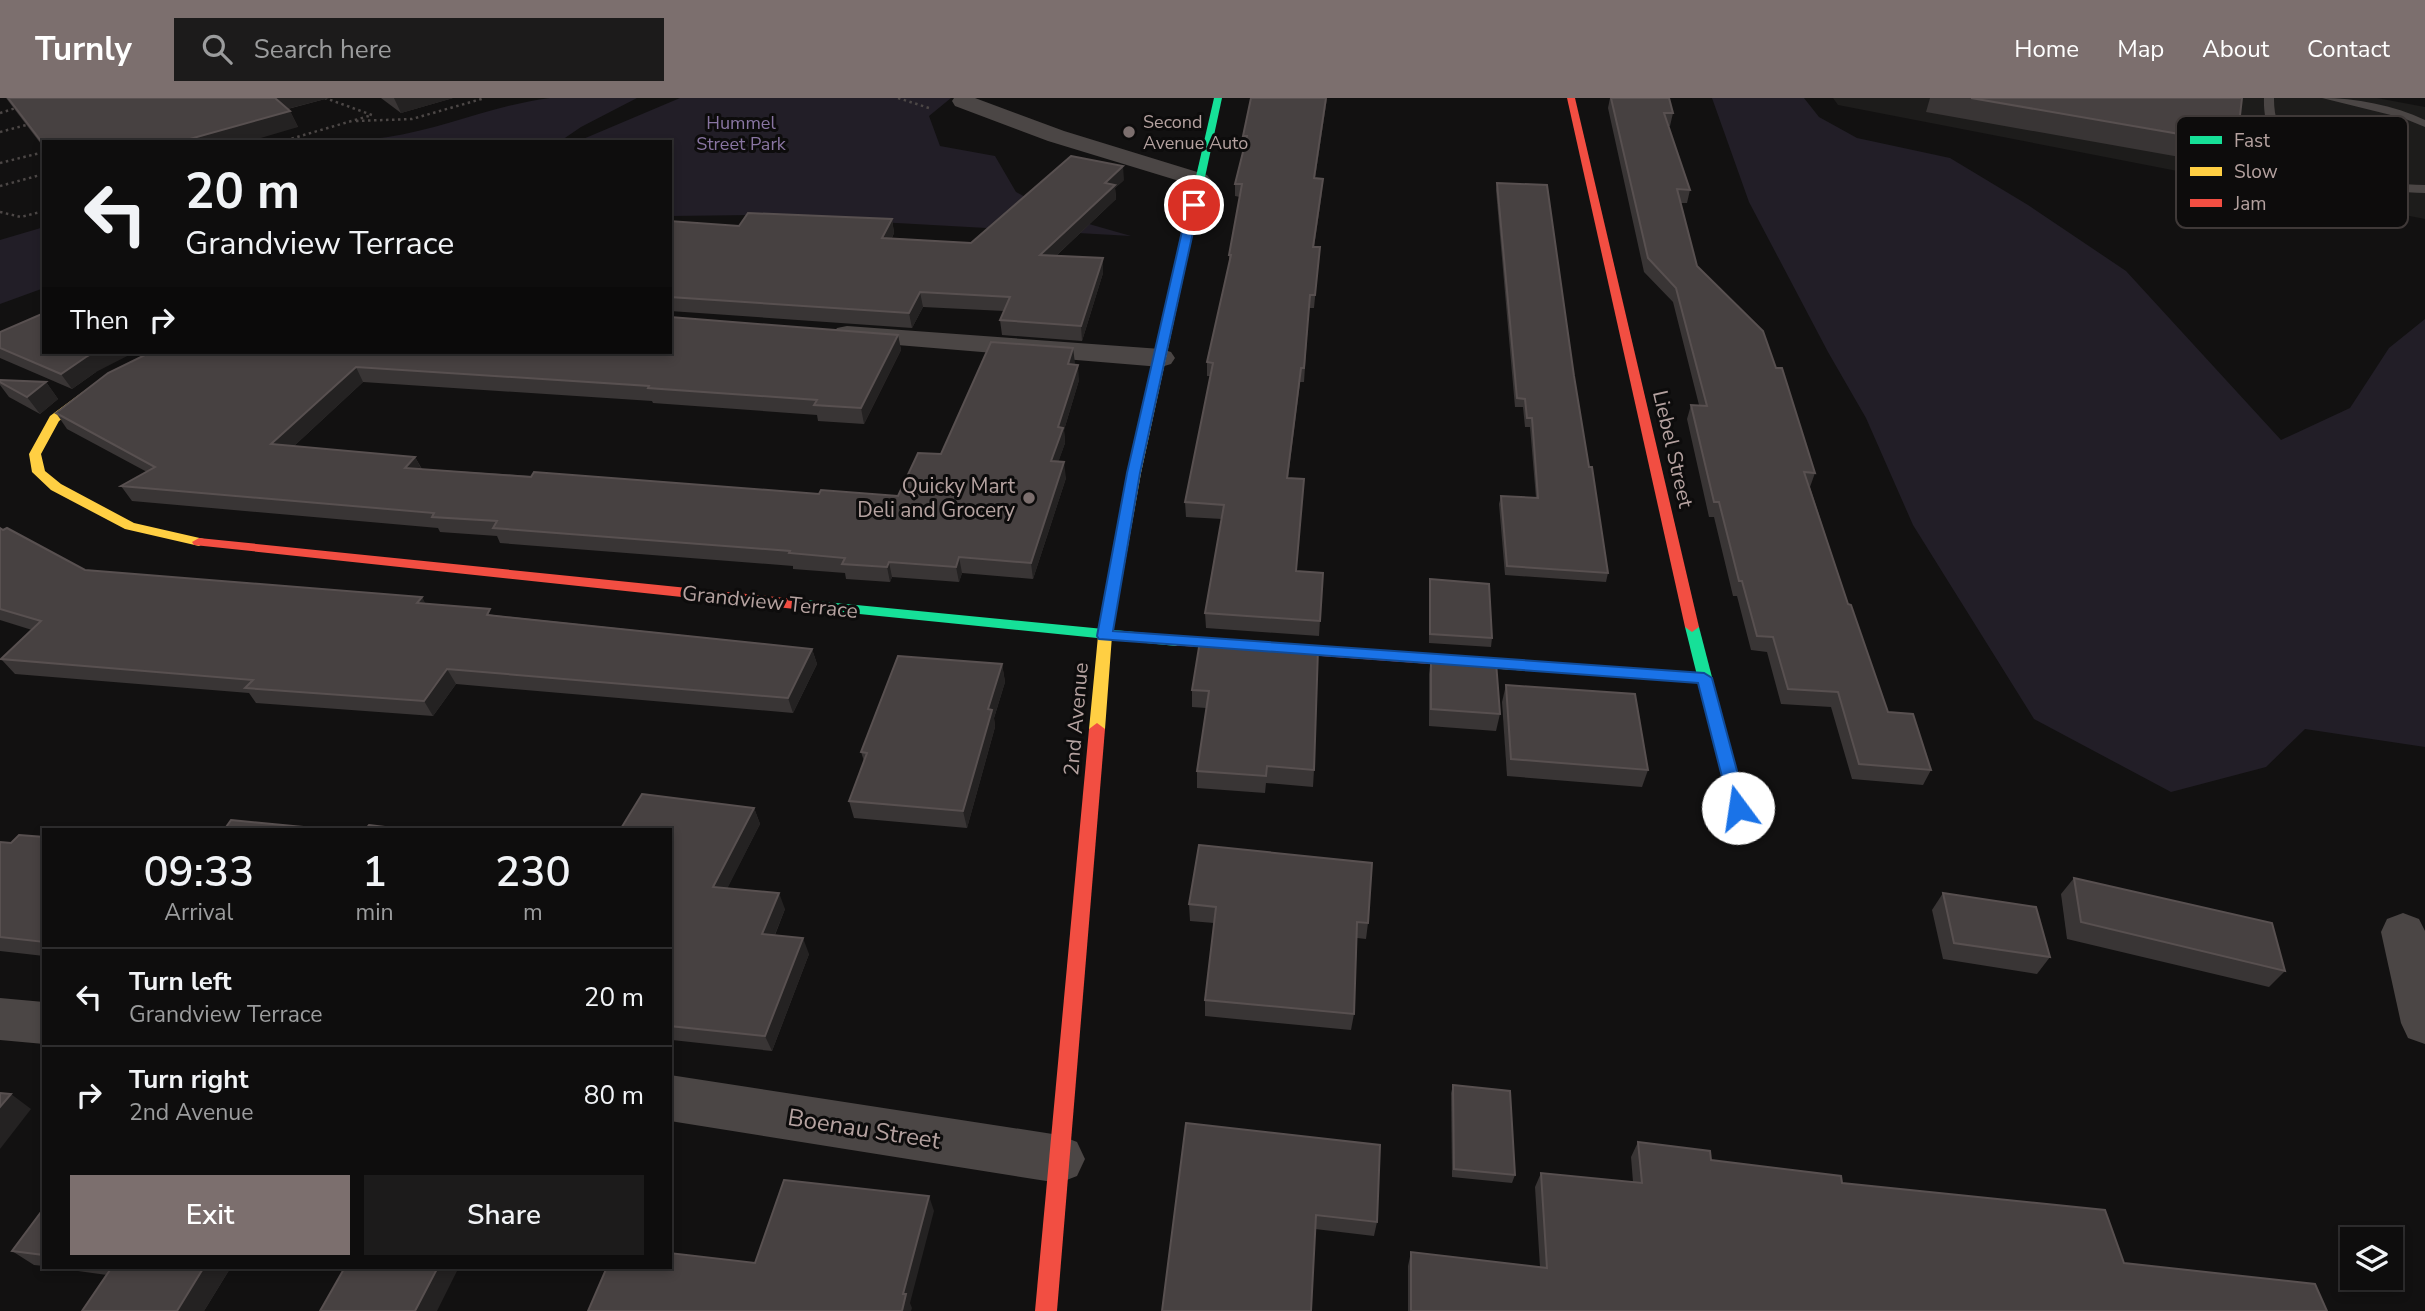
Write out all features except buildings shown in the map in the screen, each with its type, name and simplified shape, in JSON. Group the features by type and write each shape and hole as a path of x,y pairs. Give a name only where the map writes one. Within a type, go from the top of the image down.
{"street":[{"name":"2nd Avenue","path":"1046,1311 1105,636 1133,473 1218,98"},
{"name":"Liebel Street","path":"1571,98 1704,678 1738,808"},
{"path":"963,101 1056,136 1199,180"},
{"path":"820,332 1161,358"},
{"name":"Grandview Terrace","path":"158,354 107,380 54,419 35,454 39,472 56,487 131,526 212,545 1105,636 1704,678"},
{"path":"2403,932 2425,1023"},
{"path":"0,1018 42,1023"},
{"name":"Boenau Street","path":"672,1098 1059,1160"}],"lane":[{"path":"2268,116 2269,98"},
{"path":"2327,98 2406,116"},
{"path":"2408,117 2425,124"}],"path":[{"path":"287,140 372,115 325,98"},
{"path":"353,121 412,119 485,98"},
{"path":"0,113 23,106"},
{"path":"0,132 31,124"},
{"path":"0,163 42,152"},
{"path":"0,186 42,175"},
{"path":"0,212 21,217 42,212"}],"shaded area":[{"path":"1833,98 2377,98 2425,107 2425,219 2408,216 2408,116 2176,116 2176,171 1838,105"}],"green space":[{"path":"550,98 637,98 562,140 330,140 379,138 429,129 529,101"},
{"name":"Hummel Street Park","path":"680,98 951,98 929,116 940,146 995,156 1016,192 1061,216 1131,236 753,215 672,216 672,140 581,140"},
{"path":"1712,98 1804,98 1819,117 1857,138 1950,158 2028,205 2126,271 2281,440 2350,408 2389,348 2425,319 2425,747 2305,729 2266,767 2171,792 2034,719 1913,525 1866,418 1749,202"},
{"path":"42,228 42,289 0,304 0,240"}],"traffic: fast":[{"path":"1188,233 1218,98"},
{"path":"795,604 1176,641"},
{"path":"1692,627 1738,808"}],"traffic: slow":[{"path":"1097,729 1105,636 1134,473 1188,233"},
{"path":"158,354 107,380 54,419 35,454 39,472 56,487 130,526 199,542"},
{"path":"1458,661 1704,678"}],"traffic: jam":[{"path":"1571,98 1692,627"},
{"path":"199,542 795,604"},
{"path":"1176,641 1458,661"},
{"path":"1046,1311 1097,729"}],"place":[{"name":"Second Avenue Auto","path":"1129,132"},
{"name":"Quicky Mart Deli and Grocery","path":"1029,498"}],"route":[{"path":"1194,205 1133,473 1105,636 1704,678 1738,808"}]}
